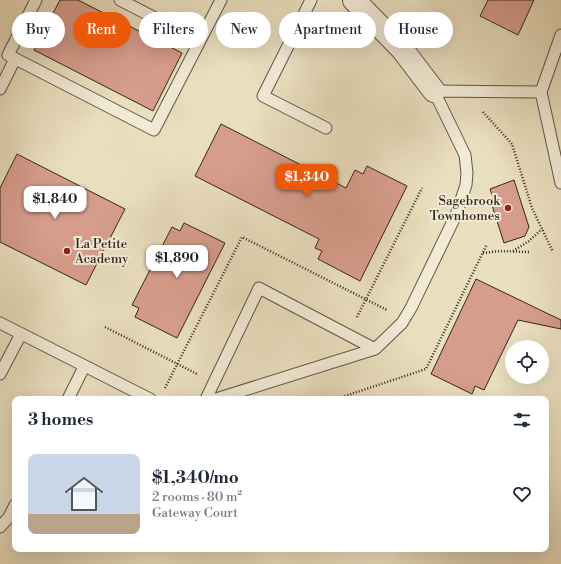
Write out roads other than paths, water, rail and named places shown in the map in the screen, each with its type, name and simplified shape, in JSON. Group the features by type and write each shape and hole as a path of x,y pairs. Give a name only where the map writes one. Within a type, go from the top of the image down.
{"street":[{"path":"354,0 402,50 434,91"}],"lane":[{"path":"36,0 8,55 154,130 196,48"},
{"path":"120,0 143,12"},
{"path":"208,25 221,0"},
{"path":"311,0 263,96 326,128"},
{"path":"561,35 541,92 561,183"},
{"path":"0,89 15,59"},
{"path":"226,396 375,349 396,330 411,308 456,215 466,185 468,173 465,156 434,91 541,92"},
{"path":"207,396 259,288 375,349"},
{"path":"0,323 84,367 144,396"},
{"path":"0,374 21,334"},
{"path":"70,396 84,367"},
{"path":"0,527 12,512"}],"place":[{"name":"Sagebrook Townhomes","path":"508,208"},
{"name":"La Petite Academy","path":"67,251"}]}
